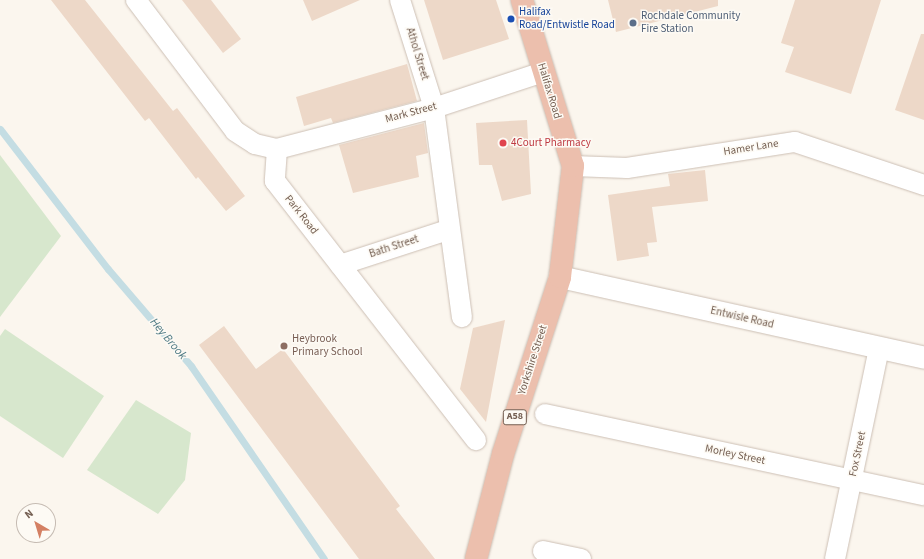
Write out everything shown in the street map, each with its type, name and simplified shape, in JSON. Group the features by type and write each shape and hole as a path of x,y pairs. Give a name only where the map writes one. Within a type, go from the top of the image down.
{"highway":[{"name":"Halifax Road","path":"522,0 573,166 560,277"},
{"name":"Yorkshire Street","path":"476,559 503,454 560,277"}],"main road":[{"name":"Entwisle Road","path":"560,277 924,358"}],"street":[{"path":"136,0 235,131 254,144 277,149"},
{"name":"Athol Street","path":"400,0 434,108 448,230 462,317"},
{"name":"Mark Street","path":"277,149 434,108 543,72"},
{"name":"Hamer Lane","path":"573,166 627,168 795,142 924,185"},
{"name":"Park Road","path":"277,149 275,181 476,440"},
{"name":"Bath Street","path":"340,265 448,230"},
{"name":"Fox Street","path":"835,559 879,349"},
{"name":"Morley Street","path":"545,414 852,481 924,495"},
{"path":"543,551 574,558"}],"green space":[{"path":"0,155 61,236 0,317"},
{"path":"5,329 104,396 63,458 0,416 0,336"},
{"path":"136,400 191,433 185,480 158,514 87,470"}],"building":[{"path":"51,0 85,0 173,111 177,108 245,196 226,211 198,177 196,179 149,118 145,121"},
{"path":"182,0 211,0 241,39 223,53"},
{"path":"303,0 360,0 312,21"},
{"path":"424,0 496,0 509,39 443,60"},
{"name":"Rochdale Community Fire Station","path":"608,0 718,0 718,6 616,32"},
{"path":"795,0 881,0 851,94 785,72 794,47 781,43"},
{"path":"921,34 924,34 924,120 895,110"},
{"path":"407,64 417,101 333,123 331,118 304,126 296,97"},
{"name":"4Court Pharmacy","path":"527,120 531,194 502,201 492,165 479,165 476,123"},
{"path":"424,123 428,153 416,156 419,177 353,193 339,145"},
{"path":"705,170 708,201 652,207 657,242 647,243 649,256 617,261 608,195 670,186 668,174"},
{"path":"505,320 486,422 460,389 473,328"},
{"path":"224,326 256,369 283,349 400,506 396,509 435,559 359,559 199,345"}],"waterway":[{"name":"Hey Brook","path":"0,129 108,269 191,366 324,559"}],"place":[{"name":"Halifax Road/Entwistle Road","path":"511,19"},
{"name":"Rochdale Community Fire Station","path":"633,23"},
{"name":"4Court Pharmacy","path":"503,143"},
{"name":"Heybrook Primary School","path":"284,346"}]}
